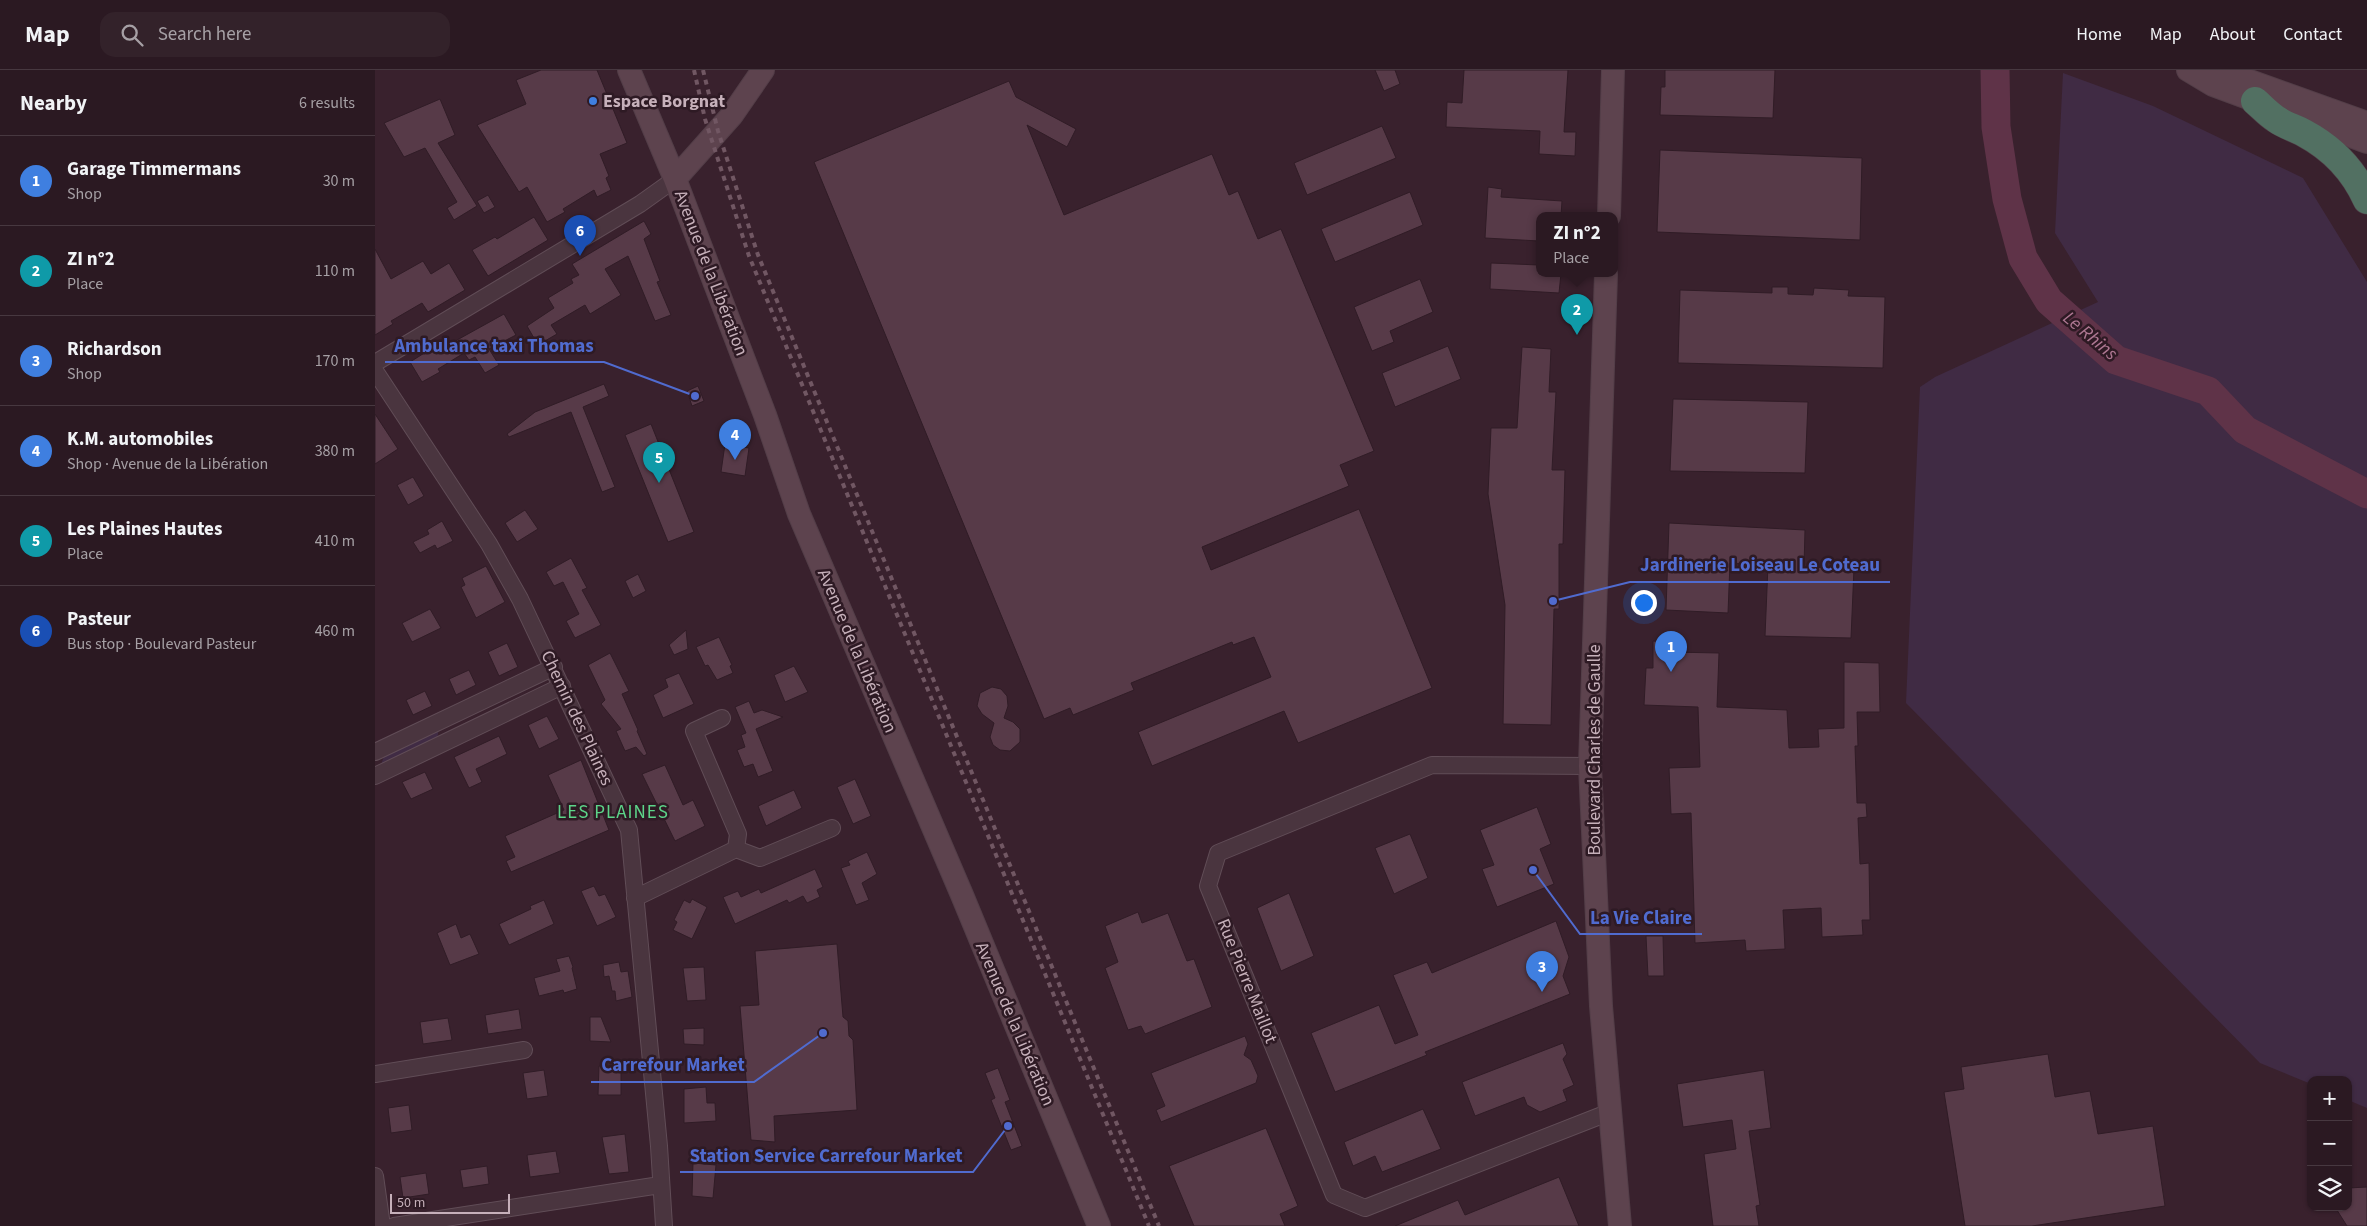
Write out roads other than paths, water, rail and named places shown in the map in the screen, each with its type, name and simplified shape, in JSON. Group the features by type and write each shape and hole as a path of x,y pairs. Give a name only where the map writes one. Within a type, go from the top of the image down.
{"highway":[{"path":"2255,101 2277,120 2306,134 2325,146 2341,160 2353,175 2367,200"}],"street":[{"name":"Avenue de la Libération","path":"629,70 675,179 765,415 799,514 1099,1226"},
{"path":"375,363 640,204 675,179 732,115 763,70"},
{"path":"1609,212 1613,70"},
{"path":"2188,70 2213,86 2367,142"},
{"path":"2219,70 2367,123"},
{"name":"Boulevard Charles de Gaulle","path":"1607,277 1590,766 1596,919 1610,1112 1621,1226"},
{"name":"Chemin des Plaines","path":"375,371 489,544 520,599 563,686 629,830 659,1146 664,1226"},
{"path":"375,752 554,667"},
{"path":"375,776 563,686"},
{"path":"722,718 694,731 738,834 737,849"},
{"name":"Rue Pierre Maillot","path":"1590,766 1432,765 1218,853 1209,886 1334,1195 1365,1208 1610,1112"},
{"path":"635,898 737,849 760,858 832,828"},
{"path":"375,1074 524,1050"},
{"path":"375,1176 382,1226"},
{"path":"394,1226 490,1219 660,1185"}],"waterway":[{"name":"Le Rhins","path":"1995,70 1996,127 2007,199 2023,258 2049,301 2116,360 2208,391 2245,430 2367,494"}],"railway":[{"path":"694,70 705,119 749,256 1149,1226"},
{"path":"703,70 718,131 758,255 1159,1226"}],"place":[{"name":"Espace Borgnat","path":"593,101"},
{"name":"Pasteur","path":"580,256"},
{"name":"ZI n°2","path":"1577,335"},
{"name":"Ambulance taxi Thomas","path":"695,396"},
{"name":"K.M. automobiles","path":"735,460"},
{"name":"Les Plaines Hautes","path":"659,483"},
{"name":"Jardinerie Loiseau Le Coteau","path":"1553,601"},
{"name":"Garage Timmermans","path":"1671,672"},
{"name":"La Vie Claire","path":"1533,870"},
{"name":"Richardson","path":"1542,992"},
{"name":"Carrefour Market","path":"823,1033"},
{"name":"Station Service Carrefour Market","path":"1008,1126"}],"district":[{"name":"LES PLAINES","path":"613,812"}]}
